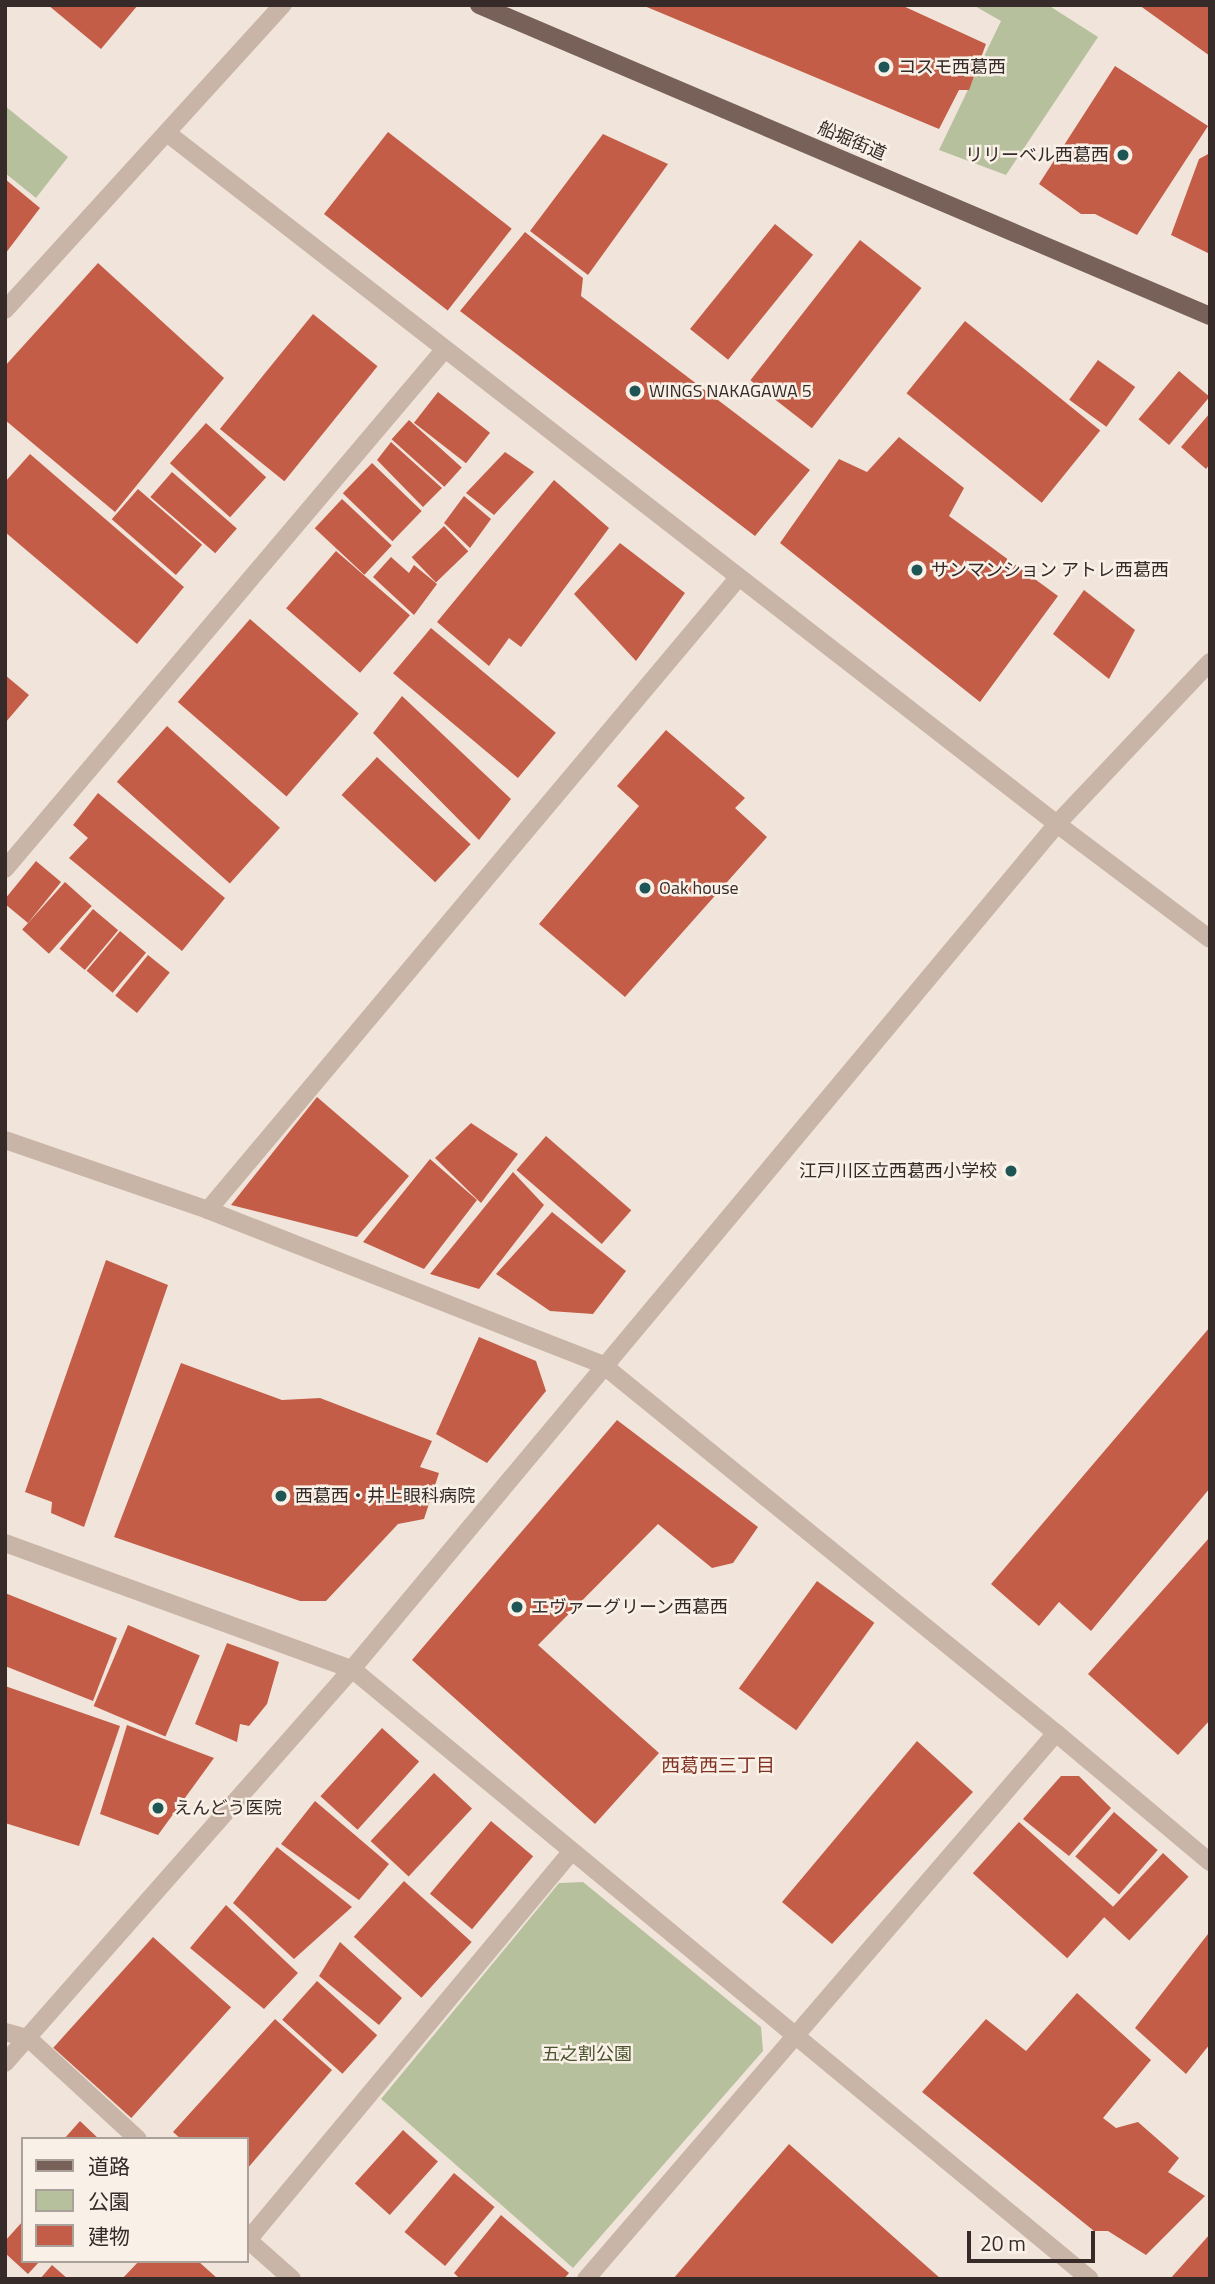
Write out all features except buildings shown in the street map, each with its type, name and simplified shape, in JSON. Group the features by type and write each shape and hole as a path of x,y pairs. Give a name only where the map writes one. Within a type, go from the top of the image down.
{"main road":[{"name":"船堀街道","path":"479,5 1210,316"}],"street":[{"path":"5,310 283,5"},
{"path":"167,133 1057,824 1210,939"},
{"path":"5,869 444,350"},
{"path":"208,1210 739,577"},
{"path":"5,2063 352,1669 1057,824 1210,662"},
{"path":"5,1140 208,1210 603,1366 1056,1733 1210,1862"},
{"path":"5,1543 352,1669 1090,2279"},
{"path":"586,2279 1056,1733"},
{"path":"248,2238 571,1852"},
{"path":"5,2032 28,2038 136,2137"},
{"path":"248,2240 292,2279"}],"green space":[{"path":"973,5 1048,5 1098,37 1006,175 939,150 1001,21"},
{"path":"5,106 68,157 36,198 5,173"},
{"name":"五之割公園","path":"583,1882 761,2027 763,2051 573,2268 381,2099 559,1883"}],"place":[{"name":"コスモ西葛西","path":"884,67"},
{"name":"リリーベル西葛西","path":"1123,155"},
{"name":"WINGS NAKAGAWA 5","path":"635,391"},
{"name":"サンマンション アトレ西葛西","path":"917,570"},
{"name":"Oak house","path":"645,888"},
{"name":"江戸川区立西葛西小学校","path":"1011,1171"},
{"name":"西葛西・井上眼科病院","path":"281,1496"},
{"name":"エヴァーグリーン西葛西","path":"517,1607"},
{"name":"えんどう医院","path":"158,1808"}],"district":[{"name":"西葛西三丁目","path":"718,1765"}]}
